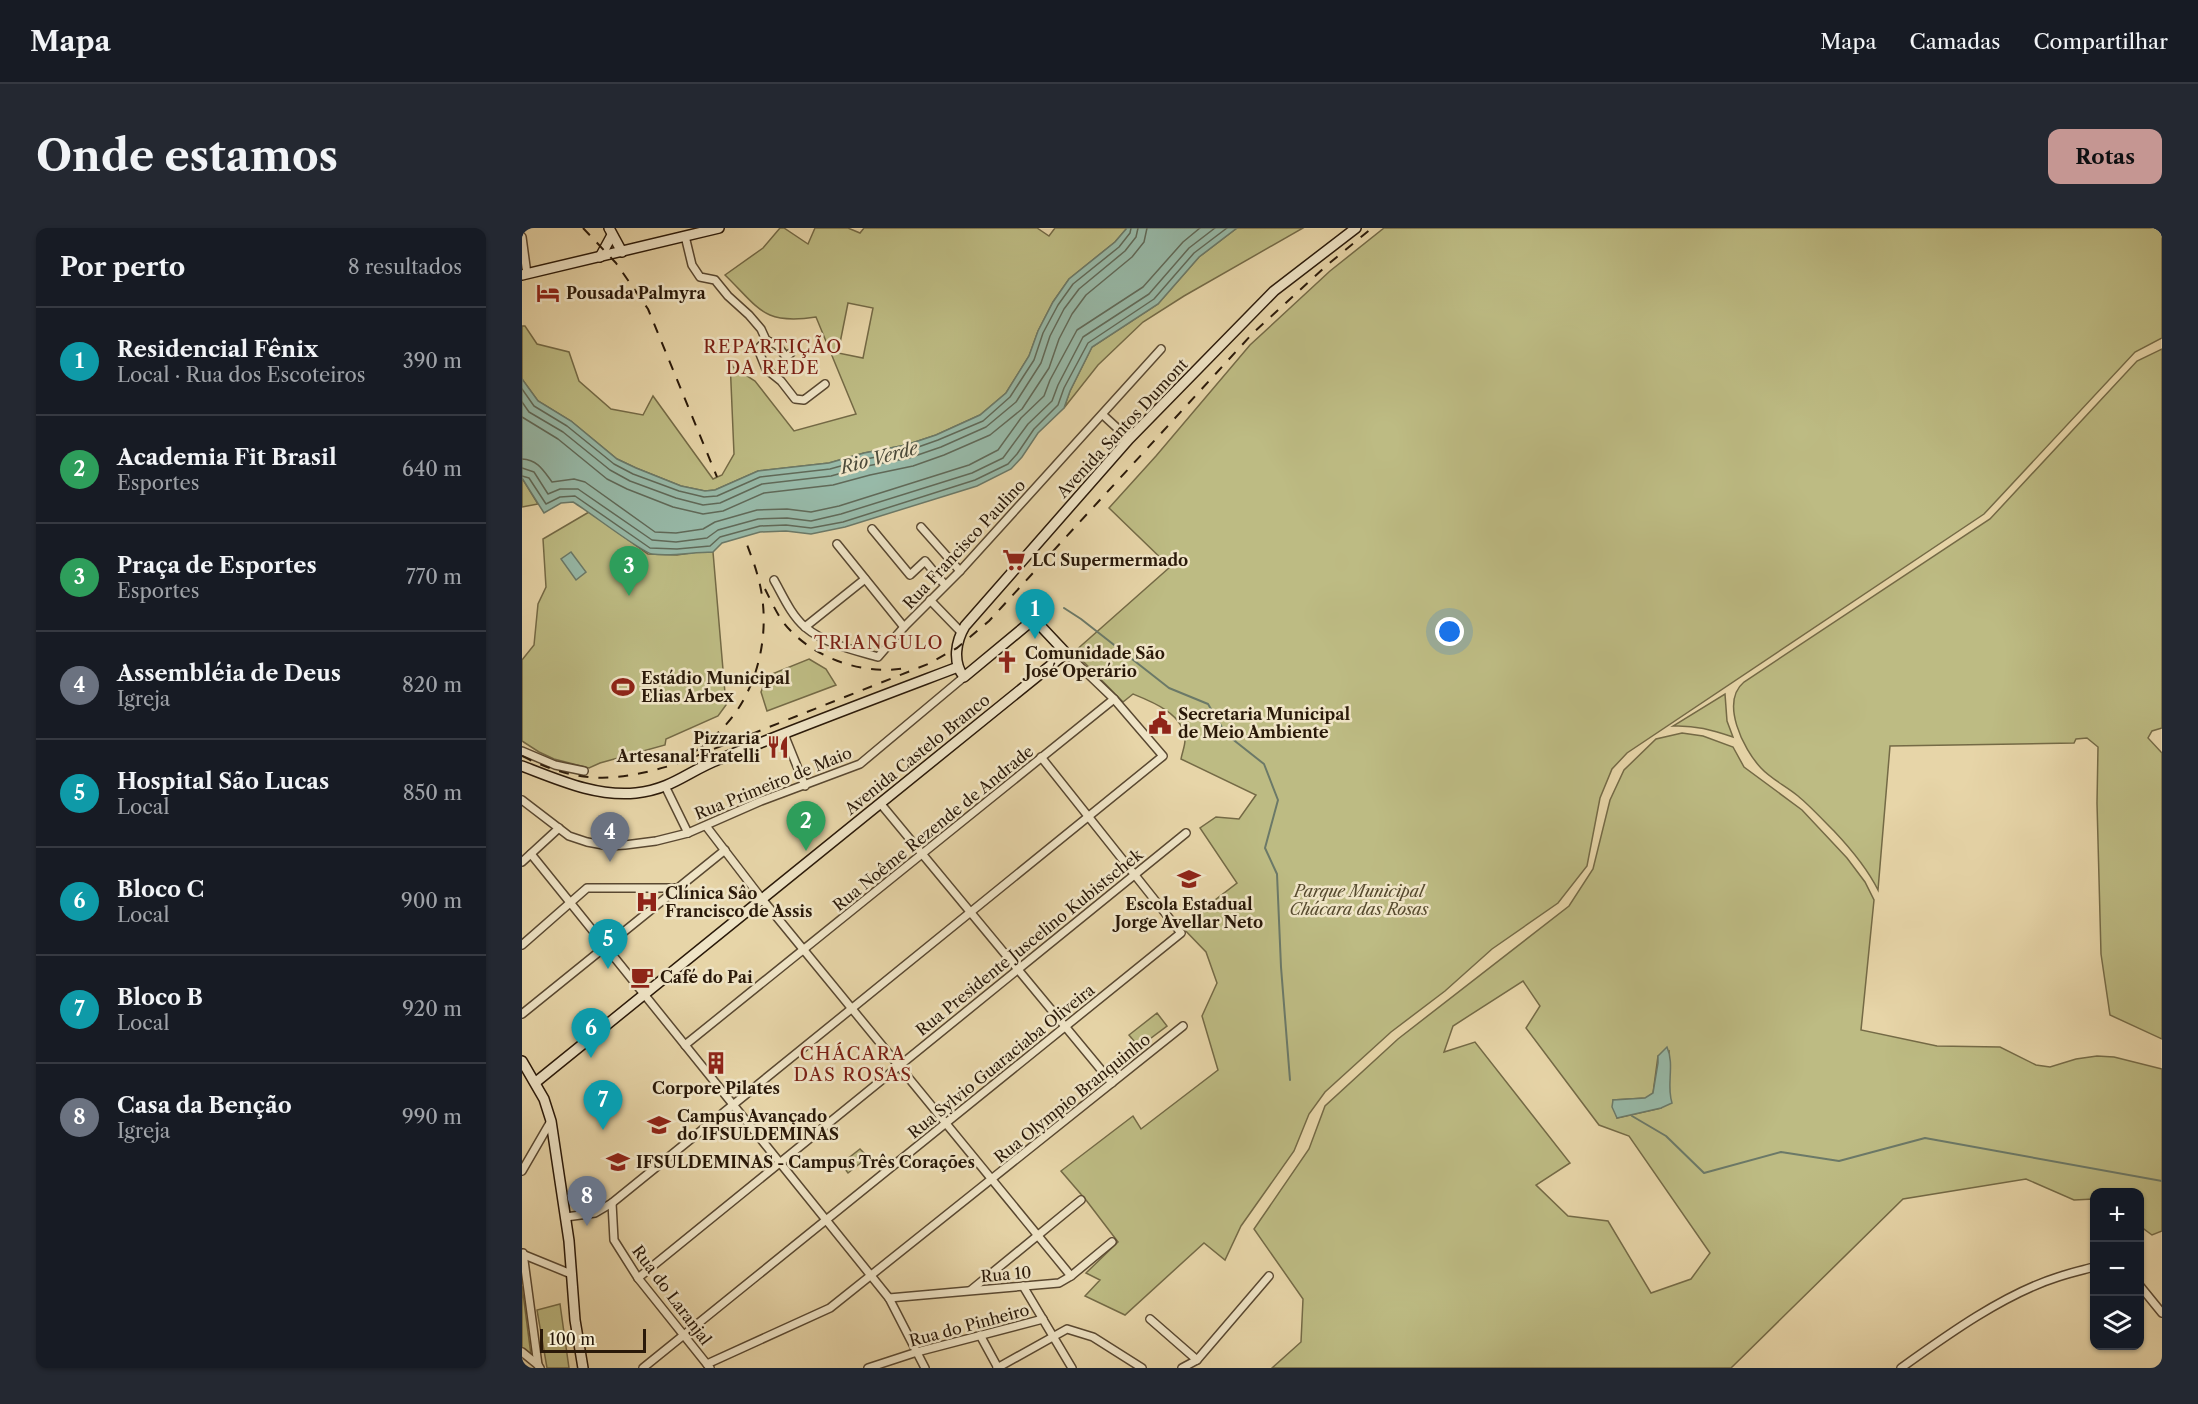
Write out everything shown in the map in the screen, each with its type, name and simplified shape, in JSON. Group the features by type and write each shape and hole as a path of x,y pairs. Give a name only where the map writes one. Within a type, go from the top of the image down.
{"street":[{"path":"522,237 524,275 719,228"},
{"name":"Avenida Santos Dumont","path":"961,632 1129,439 1274,291 1356,228"},
{"path":"610,231 619,252"},
{"path":"600,257 607,245 610,231"},
{"path":"685,236 692,265 700,277 715,280 761,329 766,340 777,345 786,357 791,353"},
{"path":"607,245 619,252"},
{"path":"766,340 758,349 766,369 781,381 795,399 804,400 825,384"},
{"name":"Rua Francisco Paulino","path":"774,580 788,605 805,627 835,644 878,657 904,627 960,571 1161,349"},
{"path":"1103,414 1129,439"},
{"path":"921,527 960,571"},
{"path":"872,529 910,575 925,561 945,585"},
{"path":"837,544 904,627"},
{"path":"805,627 865,579"},
{"path":"930,600 961,632 957,648 958,667 964,677"},
{"name":"Rua Primeiro de Maio","path":"522,800 569,836 587,842 609,846 656,842 688,833 761,801 860,764 1034,618 1066,653"},
{"path":"566,1217 595,1213 612,1203 1163,756 1114,699 1066,653"},
{"name":"Avenida Castelo Branco","path":"536,1082 1066,653"},
{"path":"522,766 575,785 609,793 636,793 666,788 711,762 958,667"},
{"name":"Rua Noême Rezende de Andrade","path":"686,1045 1114,699"},
{"path":"784,734 804,786"},
{"path":"522,751 555,765 584,771"},
{"path":"1041,757 1134,874"},
{"path":"666,788 688,833"},
{"path":"880,803 1112,1083"},
{"path":"706,826 762,899 1071,1276"},
{"path":"522,862 559,828"},
{"name":"Rua Presidente Juscelino Kubistschek","path":"638,1278 1186,833"},
{"path":"522,1014 724,850"},
{"path":"531,854 889,1298 925,1368"},
{"name":"Rua Sylvio Guaraciaba Oliveira","path":"643,1368 1181,933 1134,874"},
{"path":"522,945 587,888 677,888"},
{"path":"655,888 663,900"},
{"name":"Rua Olympio Branquinho","path":"709,1366 830,1308 1183,1026"},
{"path":"523,1066 536,1082 547,1106 551,1122 566,1217 575,1320 583,1368"},
{"path":"523,1166 551,1122"},
{"path":"970,1291 1081,1200"},
{"name":"Rua do Laranjal","path":"612,1203 614,1240 638,1278 709,1366"},
{"name":"Rua 10","path":"889,1298 1059,1283 1071,1276 1112,1242"},
{"path":"522,1253 571,1274"},
{"path":"522,1253 539,1366"},
{"path":"1901,1368 1964,1325 2037,1285 2090,1268"},
{"path":"1182,1368 1197,1360 1269,1276"},
{"path":"1023,1286 1072,1368"},
{"path":"2144,1292 2162,1313"},
{"name":"Rua do Pinheiro","path":"868,1368 916,1352 1042,1319"},
{"path":"1150,1319 1197,1360"},
{"path":"980,1335 998,1368 1067,1329 1093,1336 1142,1368"},
{"path":"522,1352 539,1366"}],"green space":[{"path":"780,228 784,228 808,244 815,228 848,228 860,233 864,228 1037,228 1049,236 1055,228 1127,228 1115,242 1069,279 1053,302 1038,331 1029,356 1006,393 980,415 936,435 906,445 829,463 758,471 715,490 705,491 681,486 617,459 571,421 538,401 522,379 522,326 525,326 537,344 569,352 579,381 611,409 643,415 653,396 713,479 722,475 734,454 730,360 733,367 755,381 794,431 856,414 816,317 784,319 764,312 725,275 763,248","holes":["848,303 873,308 863,358 838,353"]},
{"path":"1237,228 1303,228 1143,322 1098,365 1064,408 1092,347 1158,304 1199,257"},
{"name":"Parque Municipal Chácara das Rosas","path":"1384,228 2162,228 2162,338 2135,352 1984,514 1627,753 1612,769 1600,798 1587,866 1558,903 1492,949 1445,991 1391,1032 1325,1092 1309,1114 1294,1151 1241,1226 1225,1260 1204,1243 1125,1315 1085,1296 1100,1280 1086,1273 1118,1242 1061,1171 1133,1116 1141,1129 1218,1070 1202,1016 1217,983 1206,952 1181,926 1237,883 1200,828 1216,817 1239,819 1256,795 1181,759 1185,740 1179,723 1173,716 1158,705 1133,694 1123,702 1074,652 1170,567 1109,508 1250,345 1330,271"},
{"path":"2162,349 2162,728 2152,731 2148,738 2162,753 2162,1039 2110,1015 2101,954 2097,803 2098,747 2087,738 2076,739 2074,743 1890,746 1878,890 1858,859 1834,831 1793,792 1769,776 1754,760 1741,738 1734,713 1734,701 1737,691 1744,682 1990,519 2137,361"},
{"path":"522,478 538,504 522,507"},
{"path":"589,512 648,554 677,555 713,552 726,705 718,716 666,739 665,745 589,768 554,759 522,741 522,660 534,645 538,604 546,587 543,539"},
{"path":"809,659 826,669 836,685 767,711 761,692 767,676"},
{"path":"1725,694 1727,721 1733,737 1703,728 1673,726"},
{"path":"1682,733 1703,736 1733,747 1744,767 1802,810 1847,858 1865,882 1874,900 1861,1030 1937,1046 2000,1047 2036,1065 2050,1067 2076,1059 2097,1056 2114,1057 2162,1069 2162,1231 2152,1235 2144,1229 2144,1188 2090,1188 2090,1199 2074,1200 2026,1179 1903,1199 1731,1368 1272,1368 1301,1342 1303,1299 1254,1229 1309,1149 1325,1106 1398,1039 1569,906 1593,869 1610,800 1624,770 1656,739","holes":["1523,981 1540,1006 1526,1028 1599,1125 1629,1136 1710,1253 1691,1279 1651,1293 1608,1221 1568,1216 1536,1185 1570,1163 1475,1042 1444,1052 1453,1026","1669,1051 1669,1093 1661,1108 1617,1118 1613,1100 1646,1098 1653,1093 1658,1056"]},
{"path":"1157,1013 1167,1026 1139,1047 1129,1035"},
{"path":"860,1149 868,1157 848,1173 841,1164"},
{"path":"522,1286 531,1355 522,1348"},
{"path":"560,1304 569,1368 547,1368 537,1310"}],"water":[{"name":"Rio Verde","path":"1127,228 1237,228 1199,257 1158,304 1092,347 1064,408 1038,433 1011,469 977,486 845,527 811,534 786,531 760,532 722,543 713,552 667,555 646,552 573,502 561,503 544,513 522,478 522,379 538,401 571,421 617,459 681,486 705,491 715,490 758,471 829,463 906,445 936,435 980,415 1006,393 1029,356 1038,331 1053,302 1069,279 1115,242"},
{"path":"571,552 586,572 576,580 561,559"},
{"path":"1667,1047 1672,1103 1661,1108 1617,1118 1612,1107 1613,1100 1645,1098 1653,1093 1658,1056"}],"waterway":[{"path":"1064,608 1169,688 1208,704 1226,734 1264,764 1278,800 1265,848 1277,874 1281,967 1290,1080"},
{"path":"1632,1116 1666,1136 1704,1173 1781,1152 1839,1161 1925,1138 2162,1181"}],"railway":[{"path":"583,228 616,263 648,309 717,477"},
{"path":"522,756 562,772 598,778 655,770 676,764 928,664 957,648 989,621 1253,333 1326,266 1372,228"},
{"path":"696,751 719,732 734,715 747,694 758,662 764,628 762,593 746,542"},
{"path":"765,589 783,622 807,645 822,654 838,661 872,669 905,668"}],"place":[{"name":"Pousada Palmyra","path":"548,293"},
{"name":"LC Supermermado","path":"1014,560"},
{"name":"Praça de Esportes","path":"629,596"},
{"name":"Residencial Fênix","path":"1035,639"},
{"name":"Comunidade São José Operário","path":"1007,662"},
{"name":"Estádio Municipal Elias Arbex","path":"623,687"},
{"name":"Secretaria Municipal de Meio Ambiente","path":"1160,723"},
{"name":"Pizzaria Artesanal Fratelli","path":"778,747"},
{"name":"Academia Fit Brasil","path":"806,851"},
{"name":"Assembléia de Deus","path":"610,862"},
{"name":"Escola Estadual Jorge Avellar Neto","path":"1189,879"},
{"name":"Clínica Sâo Francisco de Assis","path":"647,902"},
{"name":"Hospital São Lucas","path":"608,969"},
{"name":"Café do Pai","path":"642,977"},
{"name":"Bloco C","path":"591,1058"},
{"name":"Corpore Pilates","path":"716,1063"},
{"name":"Campus Avançado do IFSULDEMINAS","path":"659,1125"},
{"name":"Bloco B","path":"603,1130"},
{"name":"IFSULDEMINAS - Campus Três Corações","path":"618,1162"},
{"name":"Casa da Benção","path":"587,1226"}],"district":[{"name":"REPARTIÇÃO DA REDE","path":"773,357"},
{"name":"TRIANGULO","path":"879,643"},
{"name":"CHÁCARA DAS ROSAS","path":"853,1064"}]}
